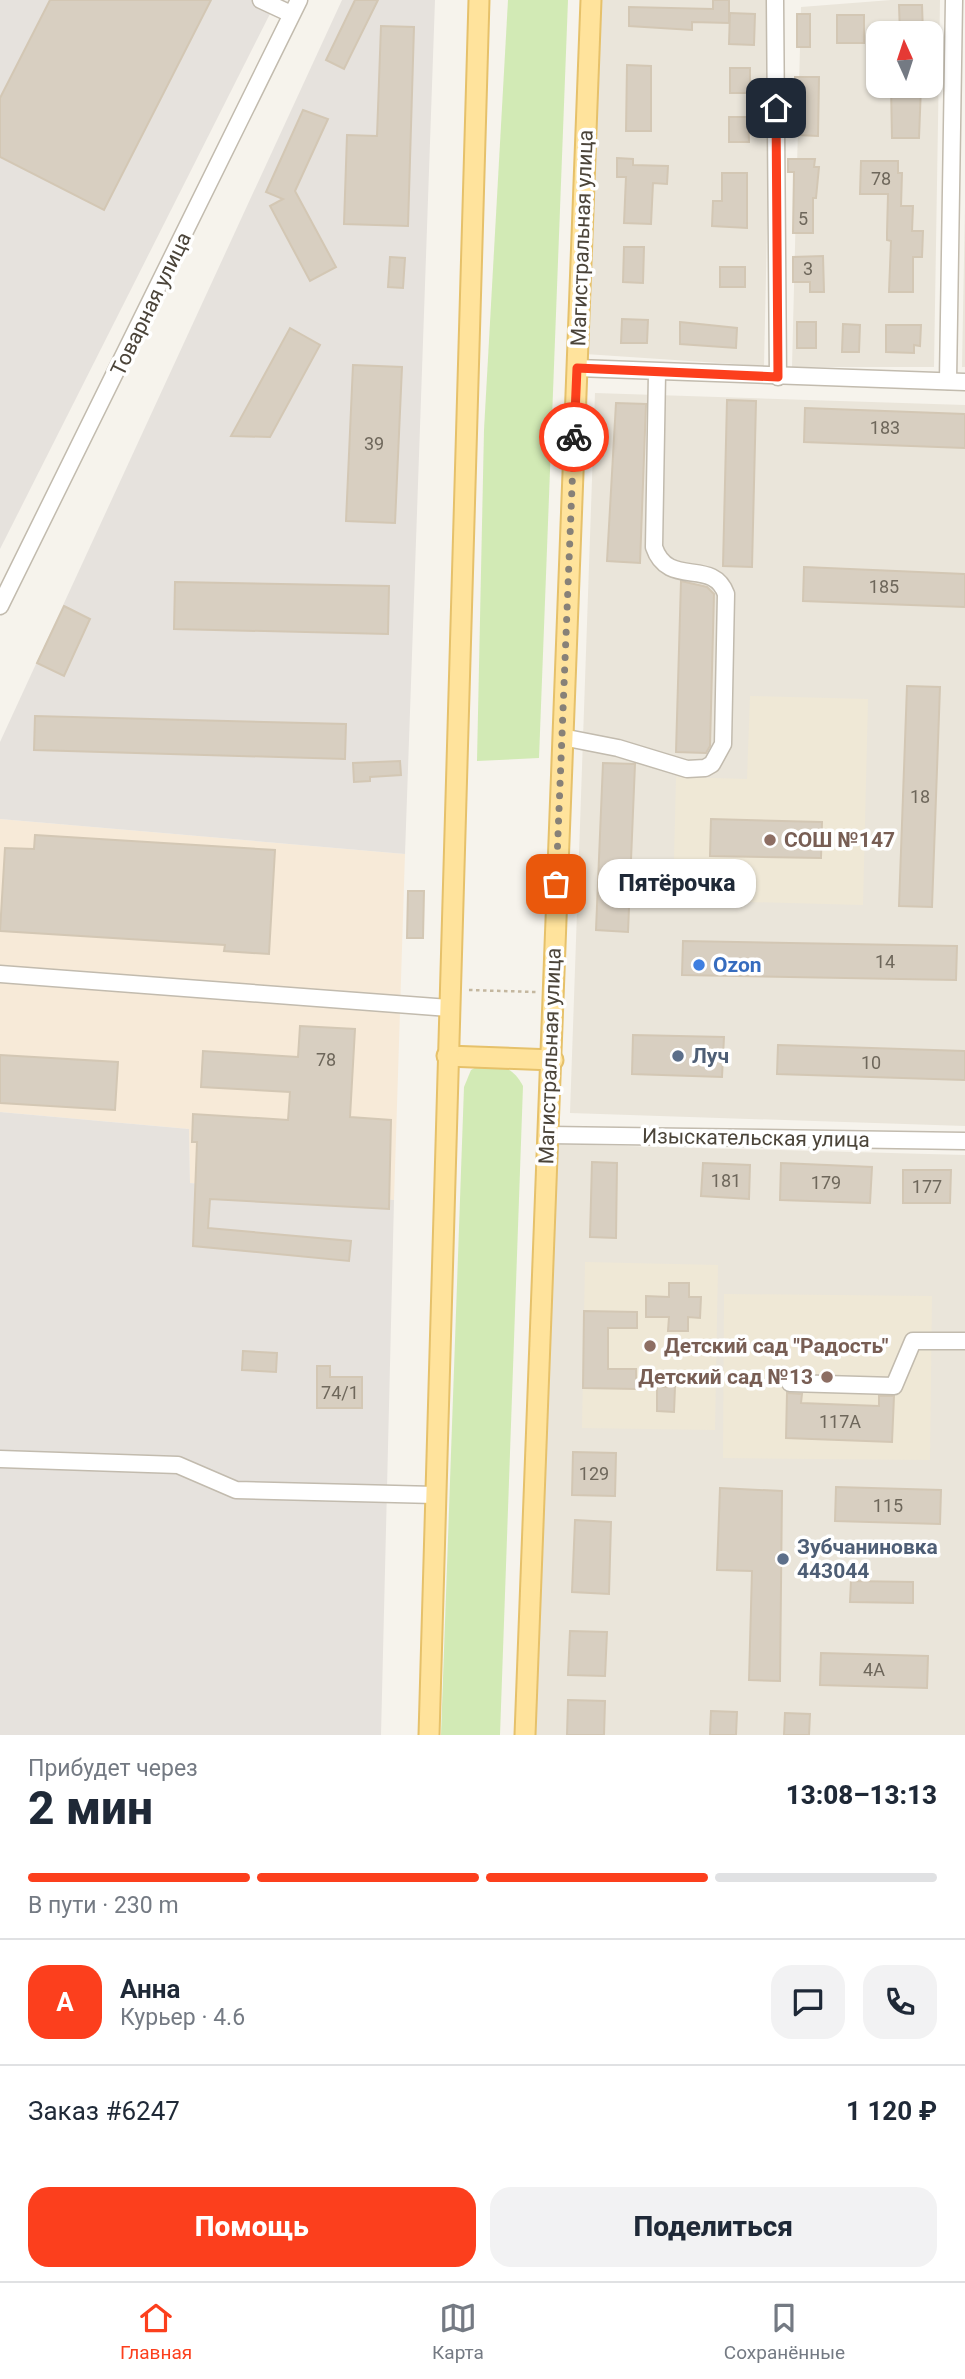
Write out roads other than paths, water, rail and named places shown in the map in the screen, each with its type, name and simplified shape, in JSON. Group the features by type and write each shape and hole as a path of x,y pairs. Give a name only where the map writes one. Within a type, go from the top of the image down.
{"main road":[{"path":"429,1735 479,0"},
{"name":"Магистральная улица","path":"525,1735 592,0"},
{"path":"447,1056 553,1060"}],"street":[{"path":"261,0 295,7"},
{"path":"775,0 778,377"},
{"path":"948,381 954,0"},
{"name":"Товарная улица","path":"0,606 295,7"},
{"path":"577,368 657,373 965,382"},
{"path":"562,737 618,748 687,769 705,768 712,764 723,744 726,594 723,584 714,577 672,570 663,565 654,547 657,373"},
{"path":"0,974 449,999"},
{"name":"Изыскательская улица","path":"548,1135 965,1140"},
{"path":"790,1383 894,1386 913,1341 965,1341"},
{"path":"0,1460 178,1465 236,1490 435,1495"}],"place":[{"name":"СОШ №147","path":"770,840"},
{"name":"Пятёрочка","path":"556,884"},
{"name":"Ozon","path":"699,965"},
{"name":"Луч","path":"678,1056"},
{"name":"Детский сад \"Радость\"","path":"650,1346"},
{"name":"Детский сад №13","path":"827,1377"},
{"name":"Зубчаниновка 443044","path":"783,1559"}]}
